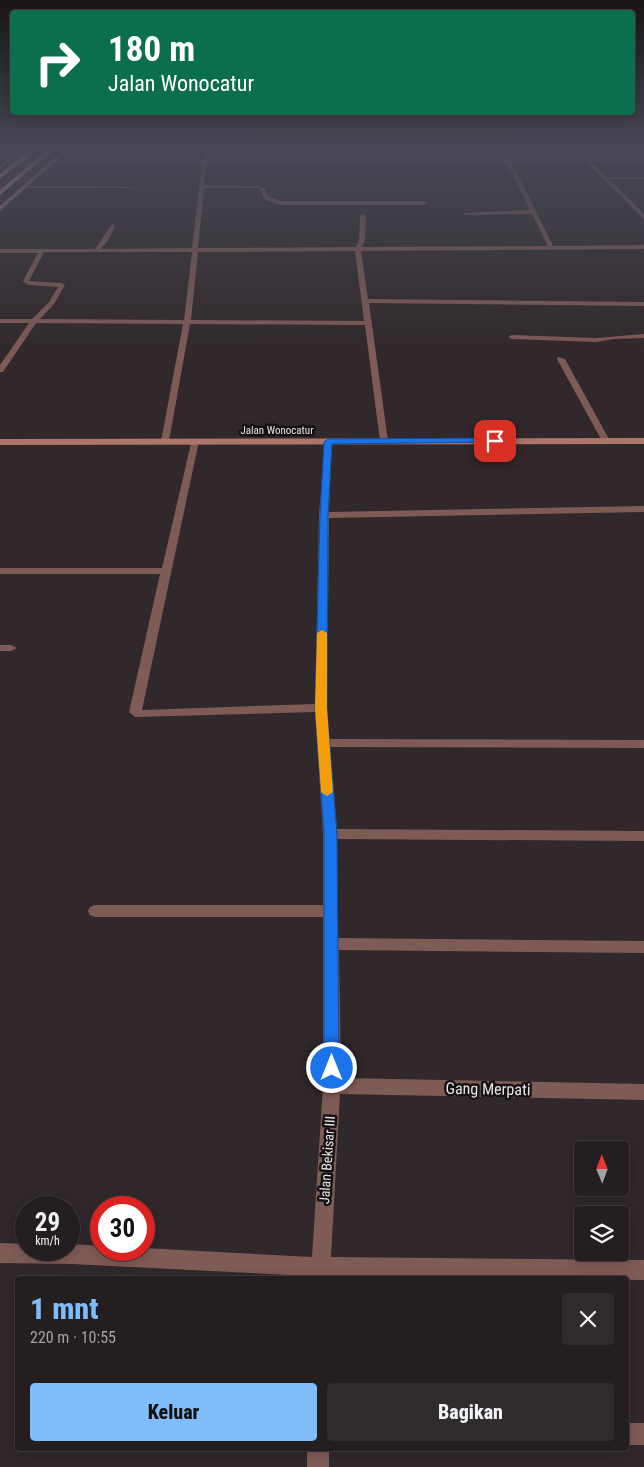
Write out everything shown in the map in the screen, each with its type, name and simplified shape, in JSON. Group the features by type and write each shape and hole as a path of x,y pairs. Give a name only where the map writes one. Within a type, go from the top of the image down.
{"street":[{"path":"164,441 187,323 197,219"},
{"path":"362,219 362,240 358,249 384,441"},
{"path":"538,219 551,247"},
{"path":"97,250 106,239 112,226"},
{"path":"0,251 644,247"},
{"path":"0,370 12,347 52,303 62,285 28,283 26,281 42,251"},
{"path":"366,301 644,304"},
{"path":"0,321 367,323"},
{"path":"512,337 596,340 614,336 644,336"},
{"path":"561,359 606,441"},
{"name":"Jalan Wonocatur","path":"0,442 644,440"},
{"path":"195,441 135,712 139,714 321,708"},
{"name":"Jalan Bekisar III","path":"320,1273 332,1086 330,834 321,708 324,516 328,442"},
{"path":"324,516 644,509"},
{"path":"0,570 166,571"},
{"path":"324,743 644,744"},
{"path":"330,834 644,836"},
{"path":"95,911 331,910"},
{"path":"331,944 644,947"},
{"name":"Gang Merpati","path":"332,1086 644,1092"},
{"path":"0,1253 72,1254 320,1273 644,1270"},
{"path":"629,1434 644,1434"},
{"path":"318,1451 318,1467"}],"slow traffic":[{"path":"322,633 321,708 327,792"}],"route":[{"path":"332,1068 330,834 321,708 324,516 328,442 495,441"}]}
